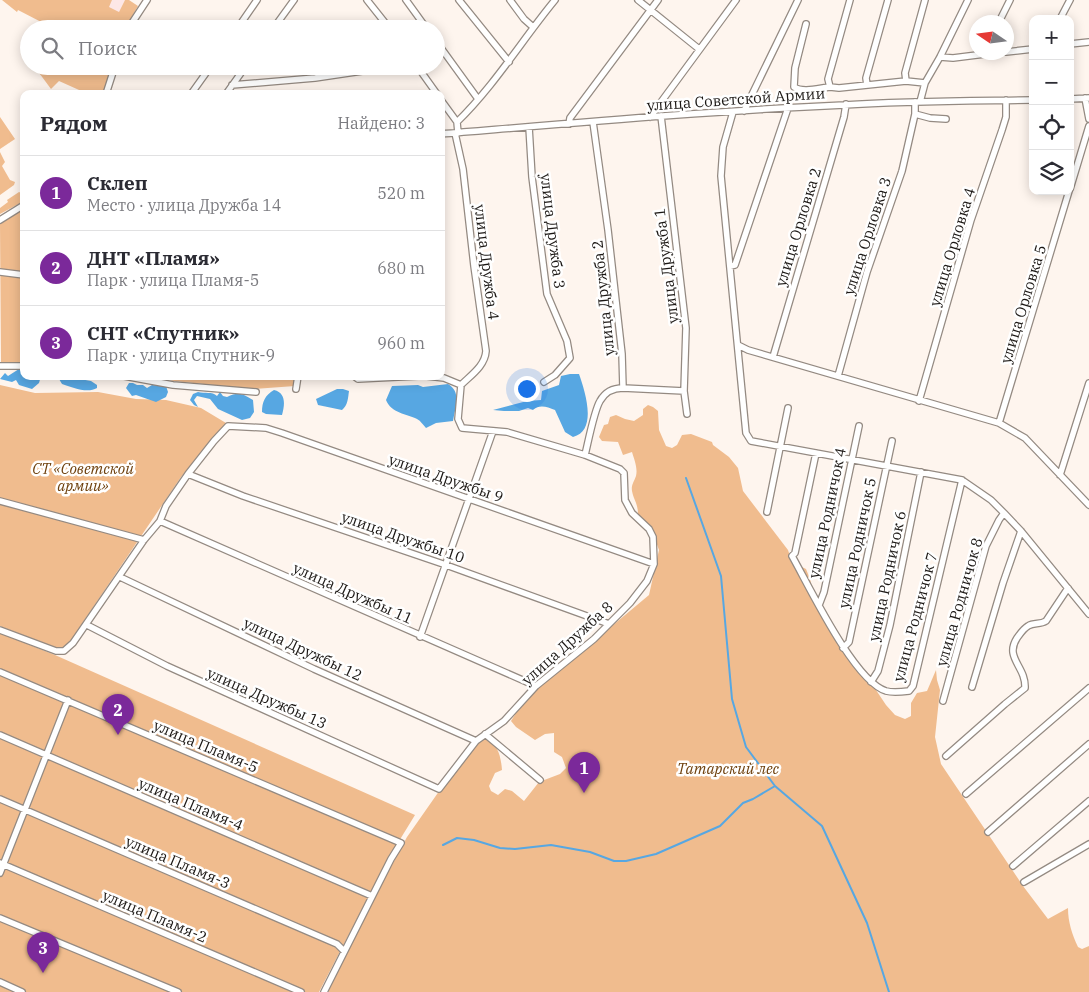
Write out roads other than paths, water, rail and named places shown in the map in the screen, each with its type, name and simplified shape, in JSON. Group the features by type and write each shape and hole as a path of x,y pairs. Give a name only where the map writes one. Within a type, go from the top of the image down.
{"street":[{"path":"134,20 148,0"},
{"path":"243,20 257,0"},
{"path":"280,20 294,0"},
{"path":"367,0 383,20"},
{"path":"406,0 420,20"},
{"path":"459,0 509,62"},
{"path":"510,0 524,19 533,27"},
{"path":"445,111 457,122 509,62 533,27 555,0"},
{"path":"638,0 699,49"},
{"path":"569,124 570,118 658,0"},
{"path":"650,117 736,0"},
{"path":"744,111 798,0"},
{"path":"830,87 828,79 850,0"},
{"path":"867,85 866,78 888,0"},
{"path":"906,81 905,73 925,0"},
{"name":"улица Орловка 3","path":"838,376 867,272 902,171 917,102 924,83 940,57 968,0"},
{"path":"1002,15 1010,0"},
{"path":"1062,15 1070,0"},
{"path":"806,24 795,68 794,86 802,90 906,81 924,83"},
{"path":"1074,44 1089,42"},
{"path":"1014,51 1029,49"},
{"path":"445,54 478,99"},
{"path":"940,57 953,58 969,55"},
{"path":"107,90 112,75"},
{"path":"194,90 205,75"},
{"path":"229,90 239,75"},
{"path":"232,85 335,75"},
{"path":"423,75 434,90"},
{"path":"1074,99 1087,98 1089,119"},
{"name":"улица Орловка 4","path":"919,401 971,220 1006,117 1006,100"},
{"name":"улица Советской Армии","path":"445,134 661,116 846,104 1029,100"},
{"name":"улица Орловка 2","path":"773,357 844,117 846,104"},
{"path":"730,266 735,265 788,108"},
{"path":"733,112 723,147 721,176 746,433 752,440 962,480 991,500 1022,531 1089,614"},
{"path":"915,114 930,118 946,118"},
{"name":"улица Дружба 1","path":"661,116 686,328 684,391 686,414"},
{"name":"улица Дружба 4","path":"457,122 456,133 464,169 474,266 486,351 485,359 481,366 461,385"},
{"name":"улица Дружба 2","path":"593,122 622,354 623,388"},
{"name":"улица Орловка 5","path":"1074,177 1089,126"},
{"name":"улица Дружба 3","path":"529,127 533,186 548,294 567,340 570,358 555,375 544,382"},
{"name":"улица Орловка 5","path":"999,423 1068,195"},
{"path":"0,220 20,208"},
{"path":"0,272 20,274"},
{"path":"738,345 919,401 999,423 1025,438 1089,505"},
{"path":"0,366 20,366"},
{"path":"445,378 461,385"},
{"path":"146,380 173,385 256,392"},
{"path":"296,389 297,380"},
{"path":"1060,475 1089,383"},
{"name":"улица Дружба 8","path":"439,789 476,741 504,722 536,686 577,654 609,624 648,581 654,564 653,538 649,529 632,514 626,500 624,473 620,469 585,455 507,432 462,428 458,419 461,385"},
{"path":"585,455 599,402 607,392 615,388 684,391"},
{"path":"767,512 788,408"},
{"name":"улица Дружбы 9","path":"188,474 214,440 228,426 266,428 654,564"},
{"name":"улица Родничок 4","path":"819,605 824,592 858,426"},
{"path":"420,637 493,431"},
{"name":"улица Родничок 5","path":"843,648 849,642 892,441"},
{"name":"улица Родничок 7","path":"816,453 795,552 792,556 843,648 871,682 885,691 909,691 913,686 962,480"},
{"name":"улица Родничок 6","path":"871,682 878,671 890,624 921,472"},
{"path":"0,630 56,652 64,651 74,643 144,540 160,521 166,506 188,474"},
{"name":"улица Дружбы 10","path":"188,474 242,496 446,565 609,624"},
{"path":"0,501 144,540"},
{"name":"улица Родничок 8","path":"942,701 986,546 1004,513"},
{"name":"улица Дружбы 11","path":"160,521 420,637 536,686"},
{"path":"972,687 1003,583 1022,531"},
{"name":"улица Дружбы 12","path":"120,577 314,669 476,741"},
{"path":"946,756 1025,688 1024,676 1012,654 1016,640 1028,626 1046,621 1068,588"},
{"name":"улица Дружбы 13","path":"86,625 167,666 439,789"},
{"name":"улица Пламя-5","path":"0,672 401,843 390,859 372,896"},
{"path":"966,794 1089,688"},
{"path":"0,873 68,700"},
{"path":"485,734 540,780"},
{"name":"улица Пламя-4","path":"0,735 372,896"},
{"path":"988,832 1089,744"},
{"name":"улица Пламя-3","path":"0,799 337,944 344,951"},
{"path":"1013,866 1089,801"},
{"path":"1024,882 1089,844"},
{"name":"улица Пламя-2","path":"2,864 301,992"},
{"path":"324,992 372,896"},
{"path":"0,918 178,992"},
{"path":"0,982 22,992"}],"water":[{"path":"19,369 20,380 40,380 32,389 19,385 16,380 12,382 0,379 5,373 8,376"},
{"path":"579,374 588,410 585,427 581,433 573,437 565,432 555,410 541,407 533,410 528,408 519,411 493,410 527,401 541,400 542,391 559,385 561,376"},
{"path":"60,380 85,380 97,385 97,388 84,390 62,384"},
{"path":"129,383 143,385 147,388 152,385 166,386 168,392 166,397 156,402 136,395 132,396 126,388"},
{"path":"448,384 455,391 456,396 453,421 436,423 426,428 417,419 392,408 386,400 392,386 418,385 423,387"},
{"path":"337,389 349,391 347,404 342,410 318,405 316,399"},
{"path":"274,390 278,391 284,399 282,415 262,412 265,399"},
{"path":"198,392 211,393 217,396 220,392 223,396 227,397 235,394 244,395 253,400 254,412 250,418 242,420 218,409 210,399 197,396 194,400 198,407 190,400 193,394"}],"waterway":[{"path":"686,478 721,576 732,699 746,747 775,786"},
{"path":"443,845 457,838 474,840 500,848 515,849 551,845 590,852 614,861 626,861 656,854 720,826 743,803 775,786 822,826 867,923 889,992"}],"place":[{"name":"ДНТ «Пламя»","path":"118,735"},
{"name":"Склеп","path":"584,793"},
{"name":"СНТ «Спутник»","path":"43,973"}],"park label":[{"name":"СТ «Советской армии»","path":"83,476"},
{"name":"Татарский лес","path":"728,768"}]}
